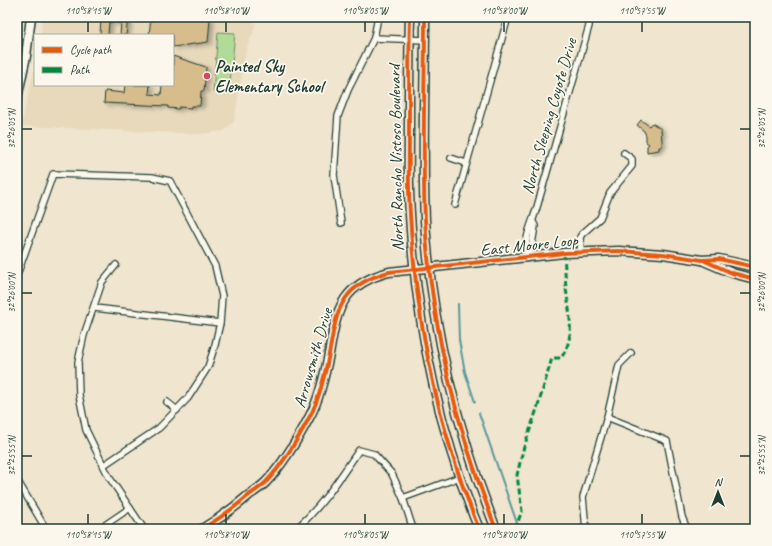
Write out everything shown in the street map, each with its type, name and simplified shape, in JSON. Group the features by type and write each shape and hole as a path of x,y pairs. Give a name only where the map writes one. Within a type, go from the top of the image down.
{"main road":[{"path":"17,98 26,56 31,17"},
{"name":"North Rancho Vistoso Boulevard","path":"410,17 410,213 414,270 421,322 431,375 451,451 479,529"},
{"name":"North Rancho Vistoso Boulevard","path":"425,17 425,221 438,330 456,413 466,447 496,529"},
{"name":"East Moore Loop","path":"414,270 581,252 619,251 640,252 702,260 718,260 755,267"},
{"name":"East Moore Loop","path":"702,260 732,273 755,279"},
{"name":"Arrowsmith Drive","path":"202,529 224,515 265,482 291,450 313,408 324,376 336,317 344,300 357,286 367,279 389,272 414,270"}],"street":[{"path":"341,223 334,175 338,116 348,90 374,38 378,17"},
{"path":"454,205 508,17"},
{"name":"North Sleeping Coyote Drive","path":"527,258 525,250 530,225 533,222 587,34 590,17"},
{"path":"374,38 425,40"},
{"path":"581,252 580,237 600,218 610,193 632,166 633,161 624,153"},
{"path":"451,158 466,163"},
{"path":"17,275 53,174 152,177 170,181 215,266 222,296 220,323 216,345 208,367 188,398 159,428 104,465"},
{"path":"116,266 102,282 84,335 78,362 79,395 86,430 109,477 144,529"},
{"path":"94,308 220,323"},
{"path":"586,529 582,497 607,417 619,366 631,353"},
{"path":"167,402 177,410"},
{"path":"607,417 667,441 682,517 687,529"},
{"path":"296,529 310,516 332,491 359,450 374,454 392,474 403,498 412,529"},
{"path":"403,498 460,477"},
{"path":"17,480 46,529"},
{"path":"99,529 130,508"}],"shaded area":[{"name":"Painted Sky Elementary School","path":"42,17 254,17 255,27 246,50 234,121 224,131 200,134 21,126 34,70 34,86 174,86 174,34 41,34"}],"green space":[{"path":"218,32 235,33 229,94 213,92"}],"building":[{"path":"101,17 128,17 126,34 120,34 121,23 109,22 108,34 100,34"},
{"path":"151,17 200,17 210,19 208,42 174,47 174,34 149,34"},
{"path":"174,56 206,67 204,91 201,91 200,106 191,106 191,108 179,107 179,109 168,108 168,106 104,103 105,91 124,93 125,86 150,86 149,94 161,95 162,86 174,86"},
{"path":"641,120 649,126 652,123 661,129 662,147 659,147 659,150 647,152 647,146 649,144 646,142 646,135 637,125"}],"waterway":[{"path":"458,304 459,340 465,372 475,402"},
{"path":"479,413 519,529"}],"marked path":[{"path":"515,529 522,511 517,475 523,450 552,358 561,358 569,342 570,315 566,288 564,253"}],"cycle path":[{"path":"410,17 409,192 413,254 418,295 431,374 441,414 452,453 479,529"},
{"path":"425,17 424,195 428,260 433,299 448,377 458,416 469,454 496,529"},
{"path":"202,529 262,486 273,475 285,459 301,433 317,401 325,375 333,334 340,309 345,299 361,283 389,272 564,253 619,251 663,254 702,260 719,259 755,267"},
{"path":"705,261 732,273 755,279"}],"place":[{"name":"Painted Sky Elementary School","path":"207,76"}]}
